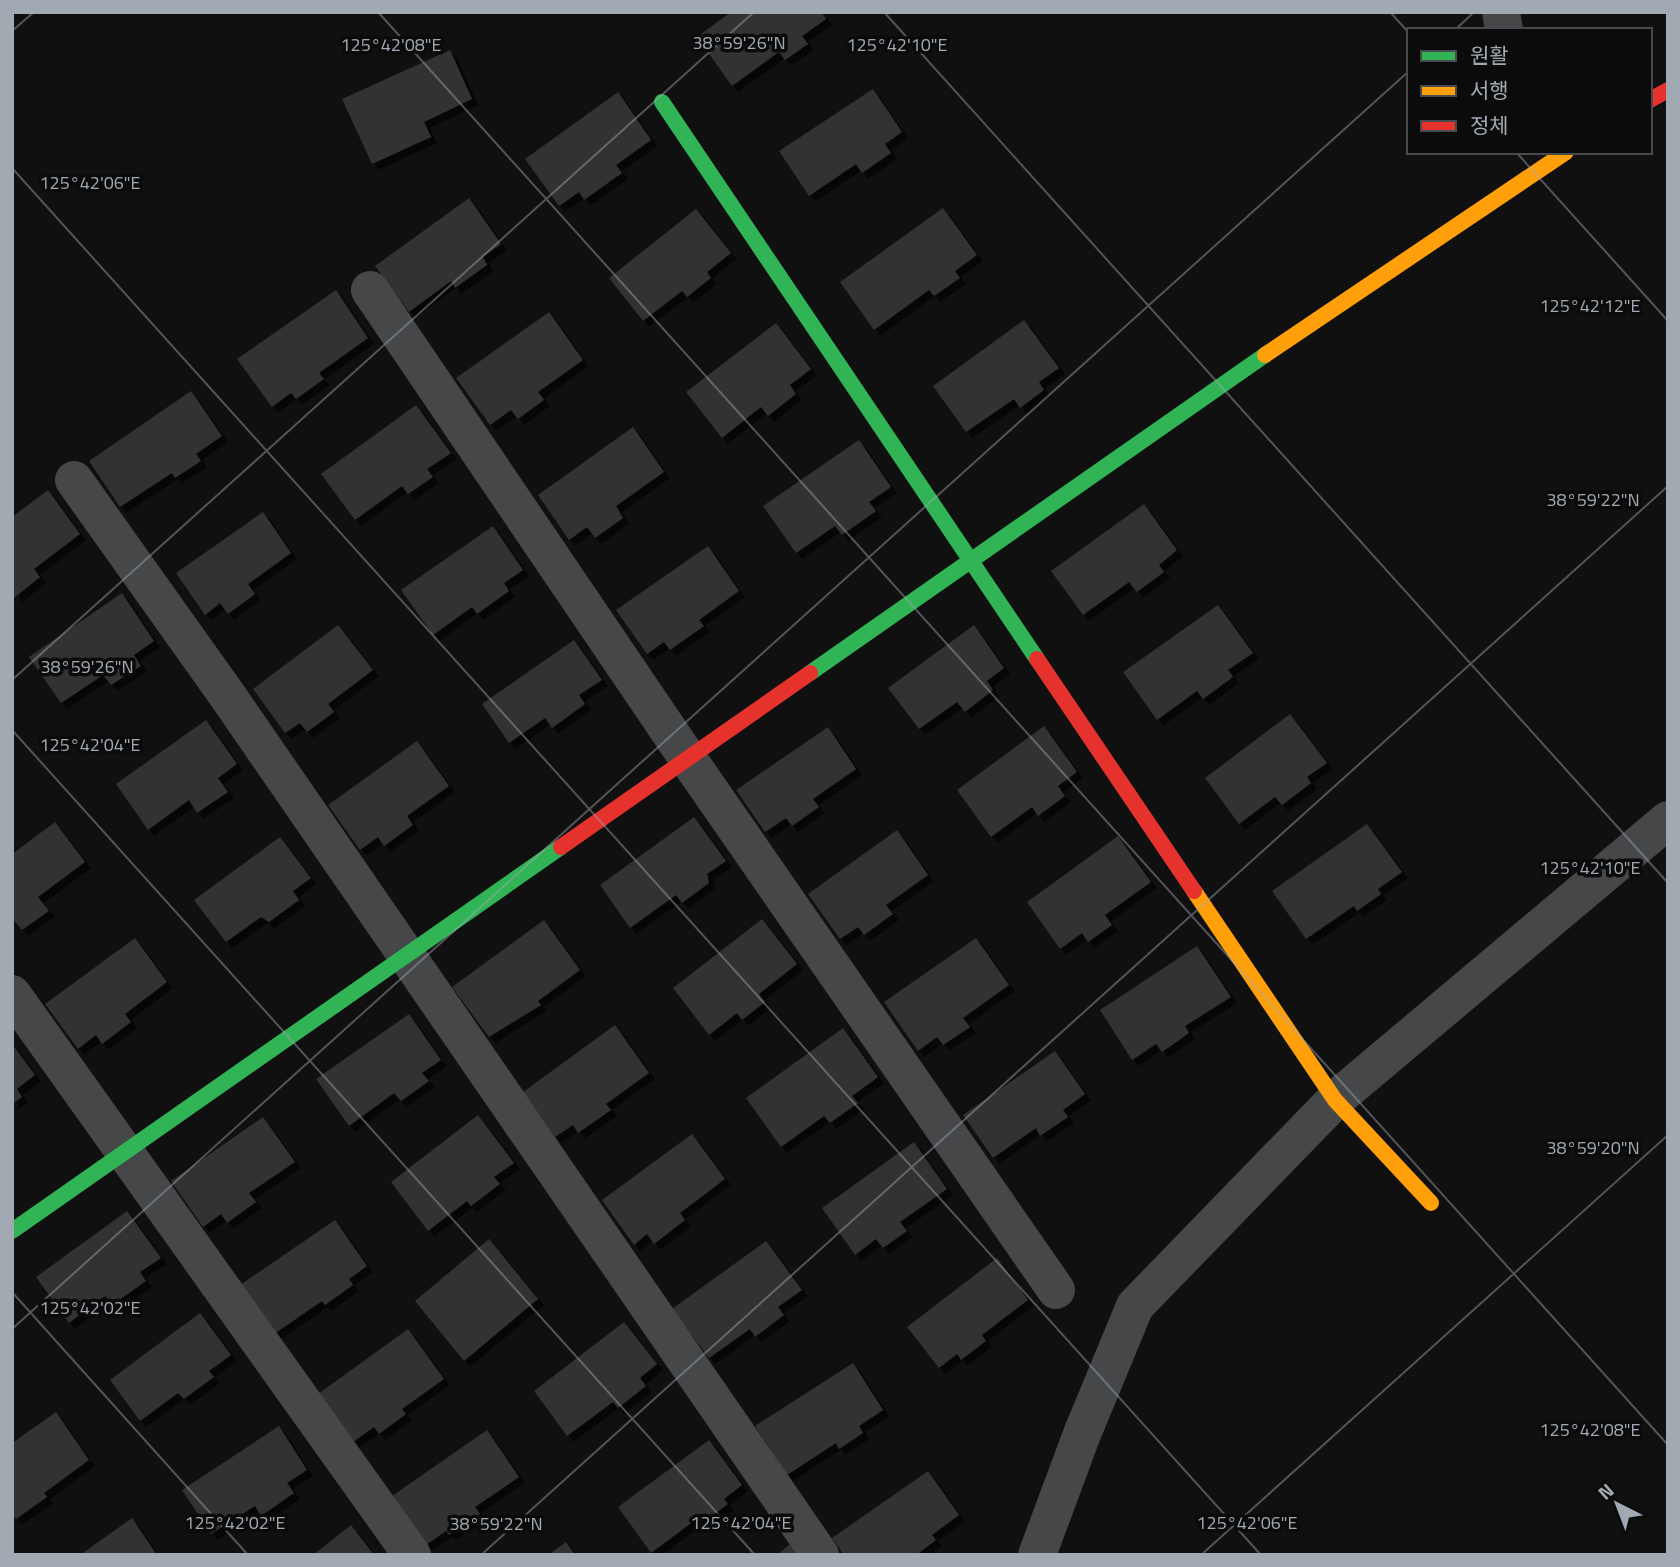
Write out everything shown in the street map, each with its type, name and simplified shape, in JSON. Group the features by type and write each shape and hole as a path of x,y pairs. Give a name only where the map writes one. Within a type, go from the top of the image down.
{"street":[{"path":"1652,99 1668,90"},
{"path":"662,102 1335,1100 1432,1203"},
{"path":"12,1231 973,562 1523,165 1559,154"},
{"path":"370,290 688,759 1056,1290"},
{"path":"75,480 820,1555"},
{"path":"1037,1555 1082,1434 1135,1306 1335,1100 1668,820"},
{"path":"12,994 412,1555"}],"building":[{"path":"731,12 821,12 826,19 802,36 808,44 785,60 779,52 732,86 697,37"},
{"path":"450,50 472,99 424,122 431,137 372,164 342,99"},
{"path":"873,89 902,132 885,144 891,153 862,173 856,164 809,196 779,151"},
{"path":"618,92 651,140 616,165 622,173 584,200 579,192 559,206 525,159"},
{"path":"469,198 501,244 483,257 487,265 455,288 451,281 409,312 375,266"},
{"path":"943,208 977,255 955,271 960,278 934,296 929,290 874,330 840,282"},
{"path":"696,209 731,253 707,272 711,278 687,297 682,291 643,321 609,278"},
{"path":"336,290 368,338 319,373 324,379 296,399 291,393 272,407 237,359"},
{"path":"549,312 583,360 538,392 544,400 518,419 511,410 490,425 456,378"},
{"path":"1024,320 1059,368 1039,382 1044,390 1020,408 1014,399 966,432 933,386"},
{"path":"776,323 811,369 790,385 796,394 768,416 761,407 722,438 686,392"},
{"path":"191,391 222,436 196,454 201,461 175,478 172,473 120,507 89,461"},
{"path":"416,405 451,453 427,469 433,477 408,494 402,486 355,520 321,474"},
{"path":"633,427 664,472 616,506 623,518 595,538 587,527 569,540 538,495"},
{"path":"859,440 891,487 869,502 876,511 842,535 835,526 796,553 763,506"},
{"path":"48,490 80,534 34,569 40,577 14,598 12,517"},
{"path":"1144,504 1177,550 1159,565 1164,572 1137,592 1129,582 1083,615 1051,571"},
{"path":"263,512 291,553 248,584 255,594 228,614 220,603 205,615 176,573"},
{"path":"493,526 523,570 504,583 509,591 477,614 472,607 433,635 401,590"},
{"path":"708,546 739,591 699,620 704,626 670,650 664,642 647,654 616,610"},
{"path":"122,593 154,641 134,655 141,666 111,685 103,675 61,703 29,657"},
{"path":"1218,605 1253,653 1228,670 1233,677 1203,699 1197,691 1157,720 1123,672"},
{"path":"338,625 373,670 328,704 334,712 307,732 300,723 285,733 253,689"},
{"path":"974,625 1004,668 987,681 993,690 965,712 957,702 919,729 888,688"},
{"path":"574,640 602,680 579,695 585,704 552,728 545,718 509,743 482,704"},
{"path":"1290,714 1327,763 1307,777 1311,783 1282,805 1275,797 1239,824 1205,778"},
{"path":"206,720 237,764 218,778 228,792 197,813 189,800 148,830 116,784"},
{"path":"1044,726 1077,772 1058,786 1065,796 1038,816 1032,807 991,837 957,790"},
{"path":"828,727 856,769 813,799 819,807 792,826 786,818 765,832 736,790"},
{"path":"417,741 449,786 407,816 413,825 384,846 378,837 360,850 328,805"},
{"path":"694,817 726,861 707,874 709,883 682,903 676,895 630,928 600,885"},
{"path":"55,822 85,862 38,897 49,911 22,930 12,918 12,854"},
{"path":"1367,824 1402,872 1378,889 1381,894 1357,911 1354,906 1306,939 1272,891"},
{"path":"897,830 928,875 886,905 893,914 864,935 858,927 840,939 808,894"},
{"path":"1118,836 1151,882 1105,915 1112,925 1088,942 1082,933 1060,949 1027,902"},
{"path":"280,837 311,878 293,891 299,900 269,922 261,917 226,942 194,900"},
{"path":"762,919 797,964 759,994 765,1002 742,1020 737,1013 709,1035 673,988"},
{"path":"544,920 580,970 538,1001 541,1005 489,1037 452,987"},
{"path":"135,938 167,982 125,1014 131,1022 102,1044 96,1035 78,1049 45,1004"},
{"path":"976,938 1009,985 963,1018 970,1027 943,1045 937,1037 918,1051 884,1002"},
{"path":"1197,946 1231,997 1185,1026 1189,1033 1162,1052 1156,1044 1132,1060 1100,1010"},
{"path":"409,1014 441,1060 422,1073 429,1081 401,1101 394,1093 349,1126 316,1079"},
{"path":"615,1025 649,1073 606,1104 611,1110 578,1133 573,1125 555,1137 523,1092"},
{"path":"843,1028 878,1077 852,1096 858,1103 830,1123 824,1116 781,1147 746,1098"},
{"path":"12,1044 35,1075 17,1089 22,1097 12,1104"},
{"path":"1055,1051 1085,1094 1063,1110 1068,1117 1040,1136 1036,1128 993,1158 963,1115"},
{"path":"478,1115 514,1163 494,1177 500,1184 471,1206 467,1201 428,1231 391,1182"},
{"path":"263,1117 295,1162 249,1193 256,1202 227,1223 221,1214 203,1227 171,1181"},
{"path":"692,1134 725,1179 680,1213 685,1220 654,1244 647,1234 634,1245 602,1200"},
{"path":"914,1142 947,1189 900,1222 907,1231 883,1248 876,1239 855,1255 822,1208"},
{"path":"127,1211 161,1258 140,1272 146,1281 112,1305 105,1296 69,1323 36,1277"},
{"path":"335,1220 367,1266 349,1279 353,1285 325,1305 322,1301 274,1334 240,1285"},
{"path":"489,1239 538,1299 464,1361 415,1301"},
{"path":"766,1241 802,1290 778,1307 784,1315 755,1337 750,1329 709,1358 672,1309"},
{"path":"997,1258 1028,1300 982,1335 986,1341 961,1360 957,1354 939,1368 907,1327"},
{"path":"200,1313 231,1355 209,1371 214,1377 184,1399 178,1393 140,1421 110,1380"},
{"path":"624,1322 657,1364 640,1378 646,1386 618,1408 613,1402 567,1436 534,1391"},
{"path":"408,1329 444,1379 402,1409 406,1414 379,1434 374,1427 353,1442 318,1394"},
{"path":"853,1363 883,1410 859,1426 863,1433 839,1449 836,1443 787,1475 755,1426"},
{"path":"56,1412 89,1460 44,1493 47,1497 16,1519 12,1514 12,1443"},
{"path":"279,1426 307,1470 287,1483 294,1493 261,1516 255,1506 211,1534 182,1490"},
{"path":"487,1430 519,1477 475,1507 480,1514 449,1535 446,1531 426,1545 392,1496"},
{"path":"709,1440 742,1485 724,1499 728,1504 702,1523 698,1518 651,1553 618,1507"},
{"path":"928,1471 959,1515 932,1535 936,1540 916,1555 844,1555 832,1538"},
{"path":"132,1518 157,1555 80,1555"},
{"path":"351,1525 374,1555 313,1555"},
{"path":"566,1542 575,1555 548,1555"},
{"path":"790,1544 798,1555 777,1555"}],"traffic: fast":[{"path":"662,102 1037,659"},
{"path":"810,673 1265,355"},
{"path":"12,1231 561,847"}],"traffic: slow":[{"path":"1265,355 1563,154"},
{"path":"1194,891 1335,1100 1431,1203"}],"traffic: jam":[{"path":"1652,99 1668,90"},
{"path":"1037,659 1194,891"},
{"path":"561,847 810,673"}]}
